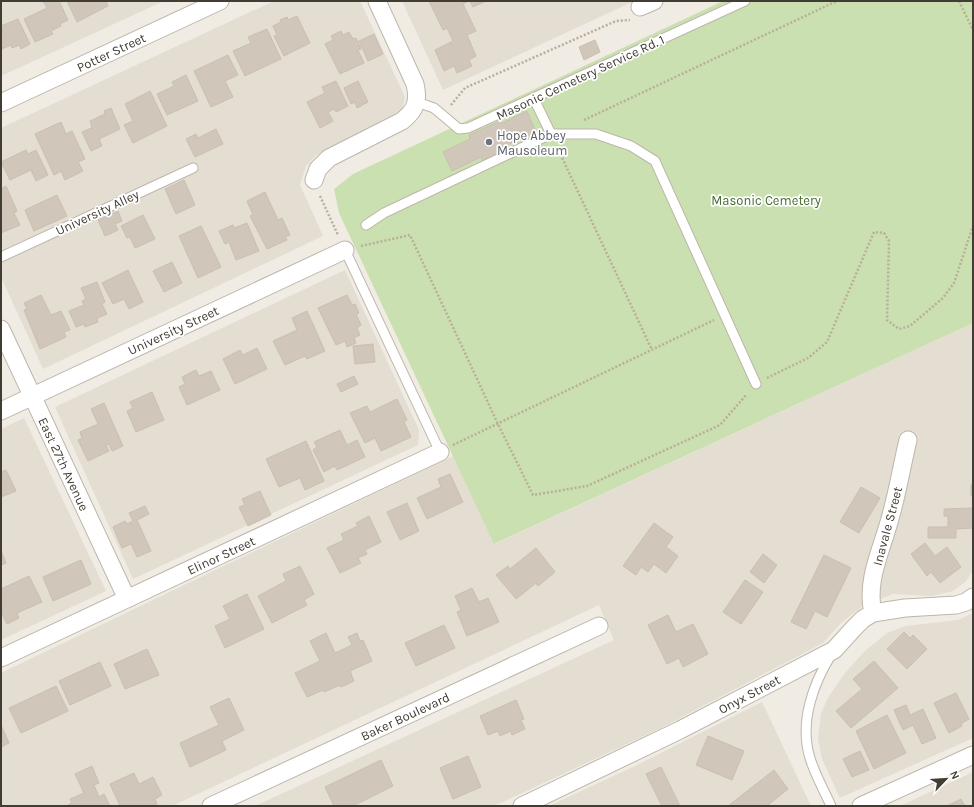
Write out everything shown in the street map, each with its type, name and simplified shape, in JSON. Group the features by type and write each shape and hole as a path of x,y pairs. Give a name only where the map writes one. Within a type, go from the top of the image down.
{"street":[{"name":"Potter Street","path":"1,103 220,1"},
{"path":"314,180 318,169 329,158 402,121 409,116 417,102 418,94 415,84 377,1"},
{"name":"University Street","path":"1,411 345,250"},
{"name":"East 27th Avenue","path":"1,329 127,599"},
{"name":"Inavale Street","path":"873,613 870,602 874,574 891,515 908,440"},
{"name":"Elinor Street","path":"1,658 440,452"},
{"name":"Onyx Street","path":"522,806 680,730 834,650 854,628 873,613 905,608 956,605 966,602 973,597"},
{"name":"Baker Boulevard","path":"211,806 599,626"},
{"path":"861,806 973,755"}],"lane":[{"name":"Masonic Cemetery Service Rd. 1","path":"417,102 434,108 459,129 468,128 746,1"},
{"path":"534,99 551,134"},
{"path":"366,225 384,213 551,134 596,134 631,146 655,161 756,384"},
{"name":"University Alley","path":"1,256 193,168"},
{"path":"345,250 440,452"},
{"path":"831,806 814,771 807,744 807,730 809,709 816,684 822,670 834,650"}],"path":[{"path":"574,134 582,121 837,1"},
{"path":"959,1 973,30"},
{"path":"443,116 454,100 465,88 642,9"},
{"path":"551,134 652,350"},
{"path":"314,180 345,250 410,235 498,424 533,495 587,486 720,425 756,384 808,358 827,342 874,232 884,233 889,242 887,320 899,329 910,326 943,298 954,283 973,226"},
{"path":"440,452 724,315"}],"shaded area":[{"path":"1,1 164,1 1,76"},
{"path":"274,1 360,1 405,97 402,110 317,155 306,166 300,185 323,236 43,369 1,277 1,128"},
{"path":"402,1 634,1 443,90"},
{"path":"345,270 419,430 418,445 133,579 55,407"},
{"path":"973,323 973,571 965,582 953,591 932,596 893,594 863,606 842,622 823,643 657,730 494,806 255,806 614,640 599,605 172,806 1,806 1,673 453,456 495,544"},
{"path":"24,418 106,591 1,640 1,429"},
{"path":"973,613 973,738 840,798 822,759 818,739 821,713 829,696 845,673 865,651 887,633 906,626 958,620"},
{"path":"762,702 811,806 549,806 637,765"},
{"path":"973,772 973,806 900,806"}],"green space":[{"name":"Masonic Cemetery","path":"723,1 973,1 973,323 494,544 339,213 334,189 353,174"}],"building":[{"path":"43,1 59,1 68,20 60,24 61,26 51,31 53,34 35,42 24,19 47,8"},
{"path":"67,1 106,1 108,6 77,22"},
{"path":"429,1 469,1 463,4 476,31 467,35 476,56 469,60 472,66 457,73 454,66 444,71 435,50 453,41 447,28 443,30"},
{"path":"470,1 483,1 484,2 473,7"},
{"path":"297,16 310,43 284,56 274,36 277,35 273,26 281,22 280,20 287,17 288,20"},
{"path":"18,19 30,44 21,49 19,45 12,48 11,45 2,49 1,26"},
{"path":"267,29 281,59 245,76 233,51 251,43 248,37"},
{"path":"341,31 343,35 349,32 353,39 356,38 361,49 358,50 364,63 340,74 325,44 333,40 331,36"},
{"path":"374,34 383,54 368,61 359,41"},
{"path":"595,40 600,52 584,60 579,47"},
{"path":"228,55 238,75 225,81 233,97 211,107 194,71"},
{"path":"186,75 198,101 167,115 157,94 174,86 172,82"},
{"path":"336,81 348,106 336,112 334,109 328,112 333,121 320,128 307,102 325,93 322,87"},
{"path":"358,81 368,102 357,108 355,102 351,104 344,88"},
{"path":"150,91 167,126 133,143 124,125 133,121 125,104"},
{"path":"111,108 120,129 99,139 102,146 91,151 82,132 92,128 90,121 105,114 104,111"},
{"name":"Hope Abbey Mausoleum","path":"527,111 536,132 507,145 509,149 483,161 481,157 452,171 443,152 470,139 469,135 498,122 500,124"},
{"path":"61,122 66,134 72,131 85,159 78,162 83,171 65,180 61,171 54,175 35,134"},
{"path":"216,129 223,144 195,157 186,139 196,134 198,138"},
{"path":"26,150 28,154 36,150 48,175 36,181 31,170 10,180 1,162"},
{"path":"184,180 195,205 176,214 165,189"},
{"path":"6,186 17,211 14,213 20,225 1,233 1,189"},
{"path":"265,192 278,220 282,218 290,235 285,237 287,240 267,249 250,216 253,215 247,201"},
{"path":"57,195 67,216 34,231 25,210"},
{"path":"118,211 122,221 115,224 118,230 105,236 98,220"},
{"path":"143,215 155,239 135,248 130,237 127,238 121,226"},
{"path":"247,223 259,251 236,260 229,242 225,244 219,231 233,225 234,228"},
{"path":"201,226 221,267 198,278 179,236"},
{"path":"172,262 182,283 164,292 153,271"},
{"path":"128,270 143,302 129,309 124,299 113,304 102,283"},
{"path":"97,282 105,302 102,304 107,314 97,318 98,322 85,327 84,324 76,327 69,311 84,305 82,301 86,299 81,288"},
{"path":"41,295 51,315 61,311 70,330 64,332 66,337 40,349 24,310 27,309 24,303"},
{"path":"347,295 352,305 355,304 359,313 356,314 361,325 357,328 360,335 354,338 356,343 347,347 345,341 336,345 318,308"},
{"path":"307,311 325,351 307,359 305,356 285,365 273,341 297,330 292,318"},
{"path":"373,344 375,362 355,364 353,346"},
{"path":"257,348 267,369 235,384 223,359 240,350 243,355"},
{"path":"196,370 199,376 211,371 220,390 187,405 179,387 185,384 182,377"},
{"path":"354,376 358,384 341,392 337,384"},
{"path":"152,392 164,420 136,432 127,411 133,408 130,402"},
{"path":"397,399 407,420 404,422 411,437 381,451 375,438 365,443 350,413 367,406 370,412"},
{"path":"104,403 123,446 112,451 109,444 106,445 109,451 88,461 78,440 82,438 80,432 98,424 91,409"},
{"path":"340,430 347,445 357,440 365,457 337,470 335,466 324,472 313,450 317,447 314,442"},
{"path":"306,441 324,481 305,490 300,478 279,487 266,459"},
{"path":"6,470 16,491 1,497 1,472"},
{"path":"450,474 463,502 427,519 417,498 441,487 438,479"},
{"path":"971,485 973,485 973,496 971,496"},
{"path":"861,487 880,498 859,533 840,522"},
{"path":"260,491 271,515 248,526 239,507 245,505 242,499"},
{"path":"407,503 419,531 400,540 387,512"},
{"path":"145,506 149,514 137,520 151,551 137,557 131,544 122,548 113,527 125,521 127,524 133,521 129,513"},
{"path":"973,508 973,528 956,529 956,538 928,538 928,527 948,527 948,516 944,516 944,509"},
{"path":"369,516 381,542 365,550 367,554 358,558 361,563 340,573 327,548 344,540 341,534 358,526 356,523"},
{"path":"654,523 673,537 666,547 678,556 666,573 654,564 648,572 641,567 636,575 623,566"},
{"path":"925,543 935,556 947,547 961,567 940,583 931,572 927,576 911,554"},
{"path":"536,548 555,572 538,586 536,583 516,599 496,575 508,566 510,569"},
{"path":"1,551 6,563 1,565"},
{"path":"763,554 777,565 764,583 750,572"},
{"path":"824,555 851,568 827,617 815,611 806,629 791,622"},
{"path":"81,560 91,584 53,601 43,577"},
{"path":"300,566 314,594 304,600 307,605 272,623 258,596 286,581 283,574"},
{"path":"29,576 42,602 17,613 19,618 7,624 1,612 1,589"},
{"path":"745,580 763,592 741,624 723,612"},
{"path":"472,588 479,602 488,598 499,622 467,636 457,612 461,610 455,596"},
{"path":"247,594 264,629 225,648 215,626 230,619 223,606"},
{"path":"668,615 676,632 693,624 708,654 683,667 679,658 667,664 648,625"},
{"path":"444,625 455,648 416,666 405,643"},
{"path":"904,632 910,638 913,635 927,649 907,669 887,649"},
{"path":"326,633 335,653 352,645 348,637 357,633 360,641 363,640 372,661 350,671 354,681 341,687 340,685 324,692 323,690 307,697 295,673 320,661 310,641"},
{"path":"147,649 159,675 125,689 114,664"},
{"path":"874,661 898,688 851,728 836,711 862,689 853,679"},
{"path":"100,662 111,686 70,705 59,681"},
{"path":"56,686 68,711 21,733 9,708"},
{"path":"956,693 969,719 961,724 962,726 949,733 934,703"},
{"path":"229,698 244,730 222,741 226,750 190,767 180,743 219,725 210,707"},
{"path":"516,700 524,719 521,720 525,729 512,735 511,731 500,736 498,731 488,735 480,716"},
{"path":"906,705 910,715 923,709 936,738 922,744 913,725 903,730 894,710"},
{"path":"887,715 906,753 874,769 856,731"},
{"path":"1,725 9,743 1,747"},
{"path":"708,736 744,751 732,780 696,765"},
{"path":"860,751 869,770 852,777 843,759"},
{"path":"468,756 481,787 453,799 440,768"},
{"path":"381,760 393,786 353,806 334,806 325,787"},
{"path":"92,766 99,783 94,785 99,797 104,794 110,806 66,806 72,803 70,799 84,793 75,774"},
{"path":"661,767 680,806 662,806 646,774"},
{"path":"774,770 788,789 767,806 728,806"},
{"path":"134,773 139,784 153,777 162,795 155,799 157,804 152,806 120,806 110,784"},
{"path":"961,799 965,806 947,806"}],"place":[{"name":"Hope Abbey Mausoleum","path":"489,142"}]}
